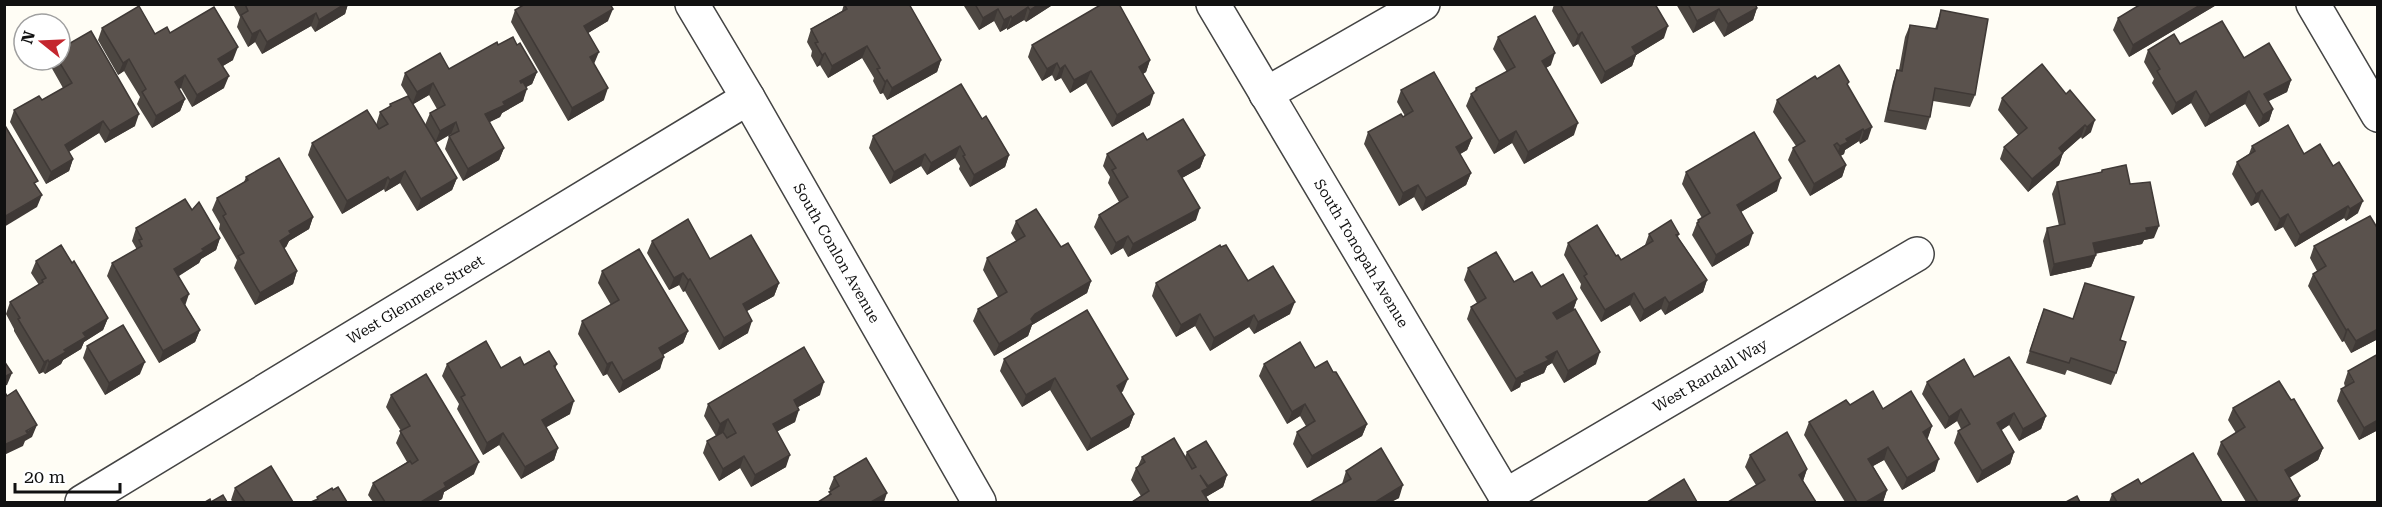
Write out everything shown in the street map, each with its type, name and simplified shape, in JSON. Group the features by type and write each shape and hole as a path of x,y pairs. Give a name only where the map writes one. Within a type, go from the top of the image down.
{"street":[{"name":"South Conlon Avenue","path":"692,4 980,502"},
{"name":"South Tonopah Avenue","path":"1213,4 1507,499"},
{"path":"1266,94 1422,4"},
{"path":"2313,4 2378,115"},
{"name":"West Glenmere Street","path":"82,502 748,98"},
{"name":"West Randall Way","path":"1507,499 1917,254"}],"building":[{"path":"245,4 345,4 319,20 316,13 267,42 260,30 252,34 241,15 248,11"},
{"path":"525,4 610,4 613,9 584,26 599,52 590,57 608,88 572,108 515,10"},
{"path":"844,4 909,4 941,60 892,88 877,69 880,68 867,46 832,66 825,53 822,55 815,43 818,42 811,29 847,9"},
{"path":"975,4 1039,4 1030,10 1028,7 1012,18 1011,16 1004,20 998,9 983,18"},
{"path":"1102,4 1119,4 1150,60 1139,67 1154,93 1117,115 1091,71 1074,80 1065,65 1060,69 1057,63 1047,69 1032,45"},
{"path":"1560,4 1655,4 1668,26 1632,47 1636,54 1605,72 1582,32 1578,35"},
{"path":"1688,4 1755,4 1757,8 1728,24 1719,9 1697,21"},
{"path":"2141,4 2202,4 2133,45 2118,18"},
{"path":"139,6 155,34 167,27 170,33 214,7 238,47 218,59 229,76 197,95 185,75 175,82 185,99 156,116 142,92 146,89 129,59 123,63 102,28"},
{"path":"1941,10 1988,19 1975,95 1935,88 1930,117 1888,110 1897,70 1902,71 1910,25 1937,29"},
{"path":"1535,16 1555,53 1542,61 1578,123 1528,152 1516,131 1499,141 1471,94 1477,90 1476,88 1515,67 1498,37"},
{"path":"2222,21 2244,58 2269,43 2291,80 2264,94 2273,109 2263,115 2249,91 2210,115 2196,91 2176,103 2157,71 2160,69 2148,50 2174,34 2180,44"},
{"path":"91,31 139,114 110,131 103,121 65,145 73,159 51,172 14,110 39,96 42,100 72,83 65,72 72,72 72,42"},
{"path":"513,37 517,45 520,43 537,72 520,81 527,89 503,102 505,105 485,114 504,148 468,169 449,136 459,131 456,122 440,131 430,113 445,105 433,83 417,92 405,73 440,53 449,69 497,42 498,45"},
{"path":"2042,64 2066,94 2070,90 2095,120 2087,127 2085,125 2059,148 2063,153 2032,179 2004,147 2027,128 2002,98"},
{"path":"1839,65 1849,82 1847,84 1872,127 1864,131 1863,129 1846,139 1848,142 1840,146 1837,143 1834,145 1846,165 1814,184 1793,148 1805,141 1777,100 1815,76 1817,79"},
{"path":"1434,72 1472,138 1456,147 1471,173 1426,198 1418,185 1403,193 1368,132 1401,114 1403,117 1413,111 1401,90"},
{"path":"961,84 982,119 986,116 1009,155 974,175 960,146 931,163 925,154 894,172 873,136"},
{"path":"408,96 457,178 421,199 405,171 390,180 388,177 347,201 312,143 367,110 379,129 388,124 380,112 391,106 390,104"},
{"path":"1183,119 1205,155 1178,171 1200,208 1133,244 1128,236 1116,243 1099,215 1128,197 1112,170 1116,168 1107,154 1143,133 1147,140"},
{"path":"4,124 38,181 34,183 42,195 4,217"},
{"path":"2288,125 2304,154 2320,144 2333,166 2339,162 2363,201 2350,209 2348,206 2300,235 2288,214 2280,219 2262,190 2256,194 2237,162 2255,151 2252,146"},
{"path":"1754,132 1781,178 1737,205 1753,233 1716,255 1697,223 1710,213 1686,172"},
{"path":"279,158 313,217 289,231 291,234 280,241 297,271 260,293 238,256 244,253 223,216 226,214 217,198 248,180 246,177"},
{"path":"2126,165 2130,184 2150,182 2159,226 2146,228 2147,232 2093,243 2096,255 2054,264 2047,228 2065,224 2057,182"},
{"path":"185,199 192,210 199,202 220,238 202,249 204,251 174,269 189,294 181,299 200,330 163,351 112,263 142,246 139,240 142,239 136,228"},
{"path":"1036,209 1061,247 1068,243 1091,281 1035,314 1031,319 1033,323 999,344 978,309 1007,292 987,258 1025,236 1016,221"},
{"path":"2370,216 2378,229 2378,329 2356,341 2348,329 2346,330 2313,274 2326,266 2314,246"},
{"path":"688,219 710,259 751,235 779,283 743,304 752,321 724,338 690,279 688,280 683,273 674,278 652,241"},
{"path":"1671,220 1679,234 1676,235 1707,280 1669,303 1665,297 1644,310 1634,293 1605,310 1584,276 1587,274 1568,243 1597,225 1616,256 1618,255 1621,260 1653,241 1649,234"},
{"path":"61,245 72,263 74,261 108,318 83,333 86,337 64,350 66,352 49,362 48,360 44,362 10,302 43,282 42,280 46,278 36,261"},
{"path":"1220,245 1221,247 1226,245 1248,281 1273,266 1295,302 1258,322 1254,315 1214,338 1200,314 1181,325 1156,283"},
{"path":"639,249 688,331 659,348 664,357 623,381 612,362 607,364 582,321 619,300 602,271"},
{"path":"1496,252 1514,282 1532,272 1541,287 1563,274 1577,299 1553,313 1557,319 1575,309 1600,352 1568,371 1557,351 1546,357 1549,360 1524,372 1525,374 1516,379 1471,307 1486,298 1468,268"},
{"path":"2085,283 2134,297 2120,340 2126,342 2116,373 2071,358 2069,363 2030,351 2044,309 2073,319"},
{"path":"1087,310 1128,379 1117,386 1134,414 1091,439 1055,378 1026,395 1004,359"},
{"path":"123,325 145,362 109,383 87,346"},
{"path":"486,341 501,368 520,357 524,365 549,351 557,364 554,366 574,401 542,420 558,448 525,467 503,433 487,443 461,397 465,395 447,364"},
{"path":"1300,342 1315,368 1327,361 1333,372 1336,372 1367,424 1312,456 1297,432 1315,421 1305,404 1292,412 1264,364"},
{"path":"804,347 824,382 794,400 799,410 773,424 790,455 755,475 744,456 723,469 707,441 723,432 727,438 736,433 728,419 720,424 708,404"},
{"path":"2378,354 2378,420 2364,428 2341,389 2354,382 2348,371"},
{"path":"2009,357 2046,416 2023,429 2014,413 1997,423 2014,452 1982,471 1958,431 1970,424 1961,409 1949,417 1927,382 1964,359 1974,377"},
{"path":"4,361 12,373 4,377"},
{"path":"426,374 479,462 444,483 446,487 421,502 385,502 373,483 410,461 412,464 418,460 400,431 410,426 391,395"},
{"path":"2279,381 2291,400 2294,399 2323,448 2285,470 2300,496 2289,502 2258,502 2221,442 2245,427 2233,408"},
{"path":"16,390 37,425 26,431 28,434 4,445 4,391 7,396"},
{"path":"1873,391 1883,409 1911,391 1932,426 1923,432 1939,459 1907,478 1888,447 1868,459 1887,490 1866,502 1857,502 1809,422 1846,400 1850,405"},
{"path":"1787,432 1807,469 1799,475 1816,502 1728,502 1765,480 1750,455"},
{"path":"1174,438 1192,469 1196,467 1187,452 1206,441 1227,475 1208,486 1200,475 1208,488 1202,491 1209,502 1132,502 1149,491 1136,468 1145,462 1142,457"},
{"path":"1381,448 1403,485 1378,502 1310,502 1351,479 1346,471"},
{"path":"2193,453 2222,502 2117,502 2112,494 2138,479 2141,484"},
{"path":"866,458 887,493 871,502 818,502 839,486 834,477"},
{"path":"271,466 293,502 245,502 235,488"},
{"path":"1684,479 1697,502 1647,502"},
{"path":"338,487 347,502 311,502 332,488 333,490"},
{"path":"223,495 227,502 211,502"},
{"path":"2077,496 2080,502 2066,502"}]}
